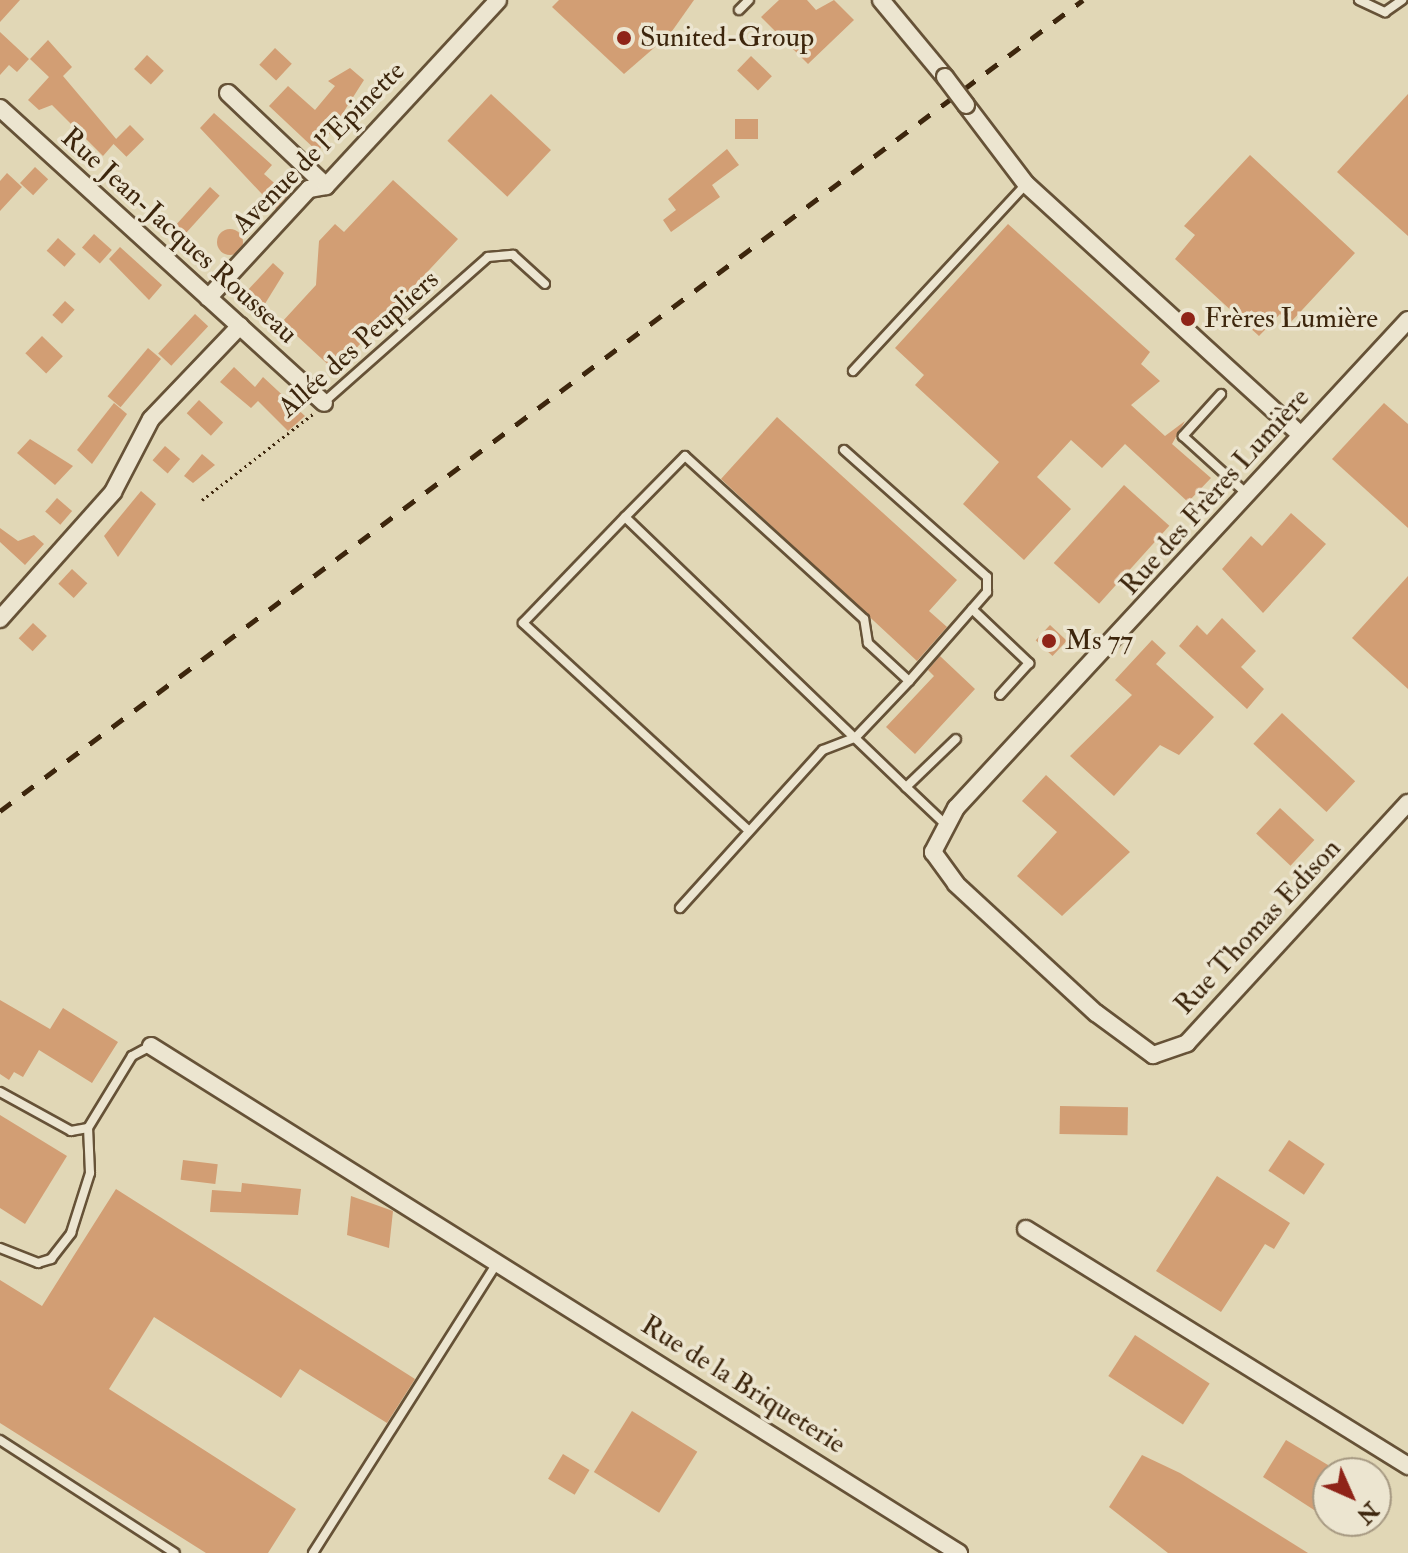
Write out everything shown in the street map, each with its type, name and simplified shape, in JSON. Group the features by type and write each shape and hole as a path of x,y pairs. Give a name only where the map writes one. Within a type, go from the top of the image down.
{"street":[{"name":"Avenue de l'Epinette","path":"208,298 309,189 326,186 498,0"},
{"path":"881,0 945,77 1026,184 1301,435"},
{"path":"228,93 326,186"},
{"name":"Rue Jean-Jacques Rousseau","path":"0,108 324,403"},
{"name":"Rue des Frères Lumière","path":"945,824 1408,320"},
{"path":"0,619 113,492 151,419 240,326"},
{"name":"Rue Thomas Edison","path":"945,824 936,837 937,864 1096,1013 1153,1055 1187,1043 1408,803"},
{"name":"Rue de la Briqueterie","path":"151,1046 959,1553"},
{"path":"1026,1229 1408,1466"}],"lane":[{"path":"739,10 749,0"},
{"path":"1359,0 1385,12 1402,0"},
{"path":"853,371 1026,184"},
{"name":"Allée des Peupliers","path":"324,403 488,257 513,255 545,284"},
{"path":"1221,394 1183,436 1248,495"},
{"path":"680,908 823,750 855,738 987,592 987,577 844,450"},
{"path":"749,831 523,623 685,456 864,619 868,643 909,681"},
{"path":"625,517 945,824"},
{"path":"972,609 1029,663 1000,695"},
{"path":"906,787 956,739"},
{"path":"0,1248 38,1263 51,1259 71,1233 90,1173 88,1128 132,1056 151,1046"},
{"path":"0,1092 71,1131 88,1128"},
{"path":"313,1553 498,1261"},
{"path":"0,1440 175,1553"}],"path":[{"name":"Allée des Peupliers","path":"202,500 324,403"}],"building":[{"path":"0,0 20,0 0,22"},
{"name":"Sunited-Group","path":"559,0 694,0 670,34 624,74 552,7"},
{"path":"779,0 807,0 816,10 834,0 854,20 808,64 761,17"},
{"path":"0,32 29,59 17,72 9,65 0,75"},
{"path":"48,40 72,67 63,76 117,140 103,156 52,105 39,110 28,100 49,77 30,59"},
{"path":"275,48 292,64 276,81 259,65"},
{"path":"147,55 164,71 151,85 134,69"},
{"path":"751,56 772,76 758,91 737,70"},
{"path":"350,68 364,80 318,152 269,106 288,86 315,110 335,86 328,81"},
{"path":"491,94 551,150 507,197 447,141"},
{"path":"1408,94 1408,236 1337,172"},
{"path":"214,113 272,165 264,174 288,195 276,209 200,128"},
{"path":"735,119 758,119 758,139 735,139"},
{"path":"130,125 144,139 126,157 112,143"},
{"path":"727,149 739,165 712,185 720,197 671,232 663,220 676,210 668,199"},
{"path":"1250,155 1355,253 1290,323 1280,314 1259,336 1175,259 1195,235 1184,226"},
{"path":"35,167 48,179 33,195 20,183"},
{"path":"7,173 22,187 0,211 0,181"},
{"path":"393,180 458,239 335,371 282,322 316,285 319,241 335,224 344,232"},
{"path":"210,187 220,196 184,235 175,226"},
{"path":"1008,224 1150,352 1141,364 1160,381 1131,405 1165,436 1185,421 1172,444 1211,478 1188,502 1125,444 1102,468 1071,440 1037,477 1071,509 1024,560 963,504 999,462 915,385 924,375 895,348"},
{"path":"230,229 239,233 243,242 239,251 230,255 221,251 217,242 221,233"},
{"path":"94,234 112,250 100,263 82,247"},
{"path":"58,238 76,254 64,267 47,251"},
{"path":"120,247 162,285 149,300 109,259"},
{"path":"273,263 284,273 263,307 246,292"},
{"path":"65,301 75,310 62,324 52,315"},
{"path":"195,314 208,326 171,366 158,353"},
{"path":"42,336 63,356 46,373 25,353"},
{"path":"148,348 161,359 121,407 108,396"},
{"path":"234,367 255,387 263,377 305,416 288,431 258,401 251,408 220,382"},
{"path":"199,400 223,423 211,436 187,413"},
{"path":"114,403 127,414 92,464 77,450"},
{"path":"1384,403 1408,424 1408,528 1332,459"},
{"path":"777,417 957,580 929,611 947,627 917,661 721,479"},
{"path":"30,439 73,466 55,485 17,453"},
{"path":"165,446 180,459 168,473 153,460"},
{"path":"202,454 215,465 193,483 184,476"},
{"path":"1124,485 1169,526 1099,604 1054,563"},
{"path":"141,491 156,504 118,557 104,536"},
{"path":"57,498 72,511 60,525 45,512"},
{"path":"1291,513 1326,544 1263,613 1222,569 1251,536 1262,546"},
{"path":"0,528 18,541 34,535 44,544 25,565 0,542"},
{"path":"72,569 87,583 74,598 58,584"},
{"path":"1408,576 1408,689 1352,638"},
{"path":"1222,618 1256,651 1241,667 1264,689 1247,709 1179,646 1197,625 1207,635"},
{"path":"33,623 47,636 33,651 19,638"},
{"path":"1050,625 1067,641 1052,656 1036,640"},
{"path":"1152,640 1166,653 1156,664 1214,717 1179,755 1160,745 1114,796 1070,756 1132,695 1115,680"},
{"path":"940,656 975,689 915,754 886,727 934,676 928,670"},
{"path":"1282,713 1355,781 1326,812 1253,744"},
{"path":"1046,775 1130,852 1062,916 1017,876 1057,832 1022,801"},
{"path":"1280,808 1314,840 1291,866 1256,834"},
{"path":"0,1000 50,1029 63,1008 118,1042 92,1083 39,1050 23,1077 14,1072 9,1080 0,1074"},
{"path":"1060,1106 1128,1107 1128,1135 1060,1134"},
{"path":"0,1115 67,1156 25,1224 0,1208"},
{"path":"1289,1140 1325,1164 1304,1195 1268,1171"},
{"path":"183,1160 218,1164 215,1184 181,1180"},
{"path":"1217,1176 1290,1223 1274,1249 1265,1244 1221,1312 1156,1271"},
{"path":"242,1183 301,1189 298,1215 210,1212 212,1190 241,1192"},
{"path":"116,1189 415,1379 387,1423 300,1369 281,1398 154,1317 109,1389 296,1509 268,1553 206,1553 0,1423 0,1280 42,1306"},
{"path":"351,1196 393,1211 389,1248 347,1235"},
{"path":"1135,1335 1210,1383 1183,1425 1108,1376"},
{"path":"632,1411 697,1452 659,1513 594,1472"},
{"path":"1286,1440 1315,1457 1312,1457 1312,1509 1263,1477"},
{"path":"563,1454 590,1470 575,1495 548,1479"},
{"path":"1142,1455 1180,1473 1308,1553 1168,1553 1109,1507"}],"railway":[{"path":"0,811 1083,0"}],"place":[{"name":"Sunited-Group","path":"624,38"},
{"name":"Frères Lumière","path":"1188,319"},
{"name":"Ms 77","path":"1049,641"}]}
